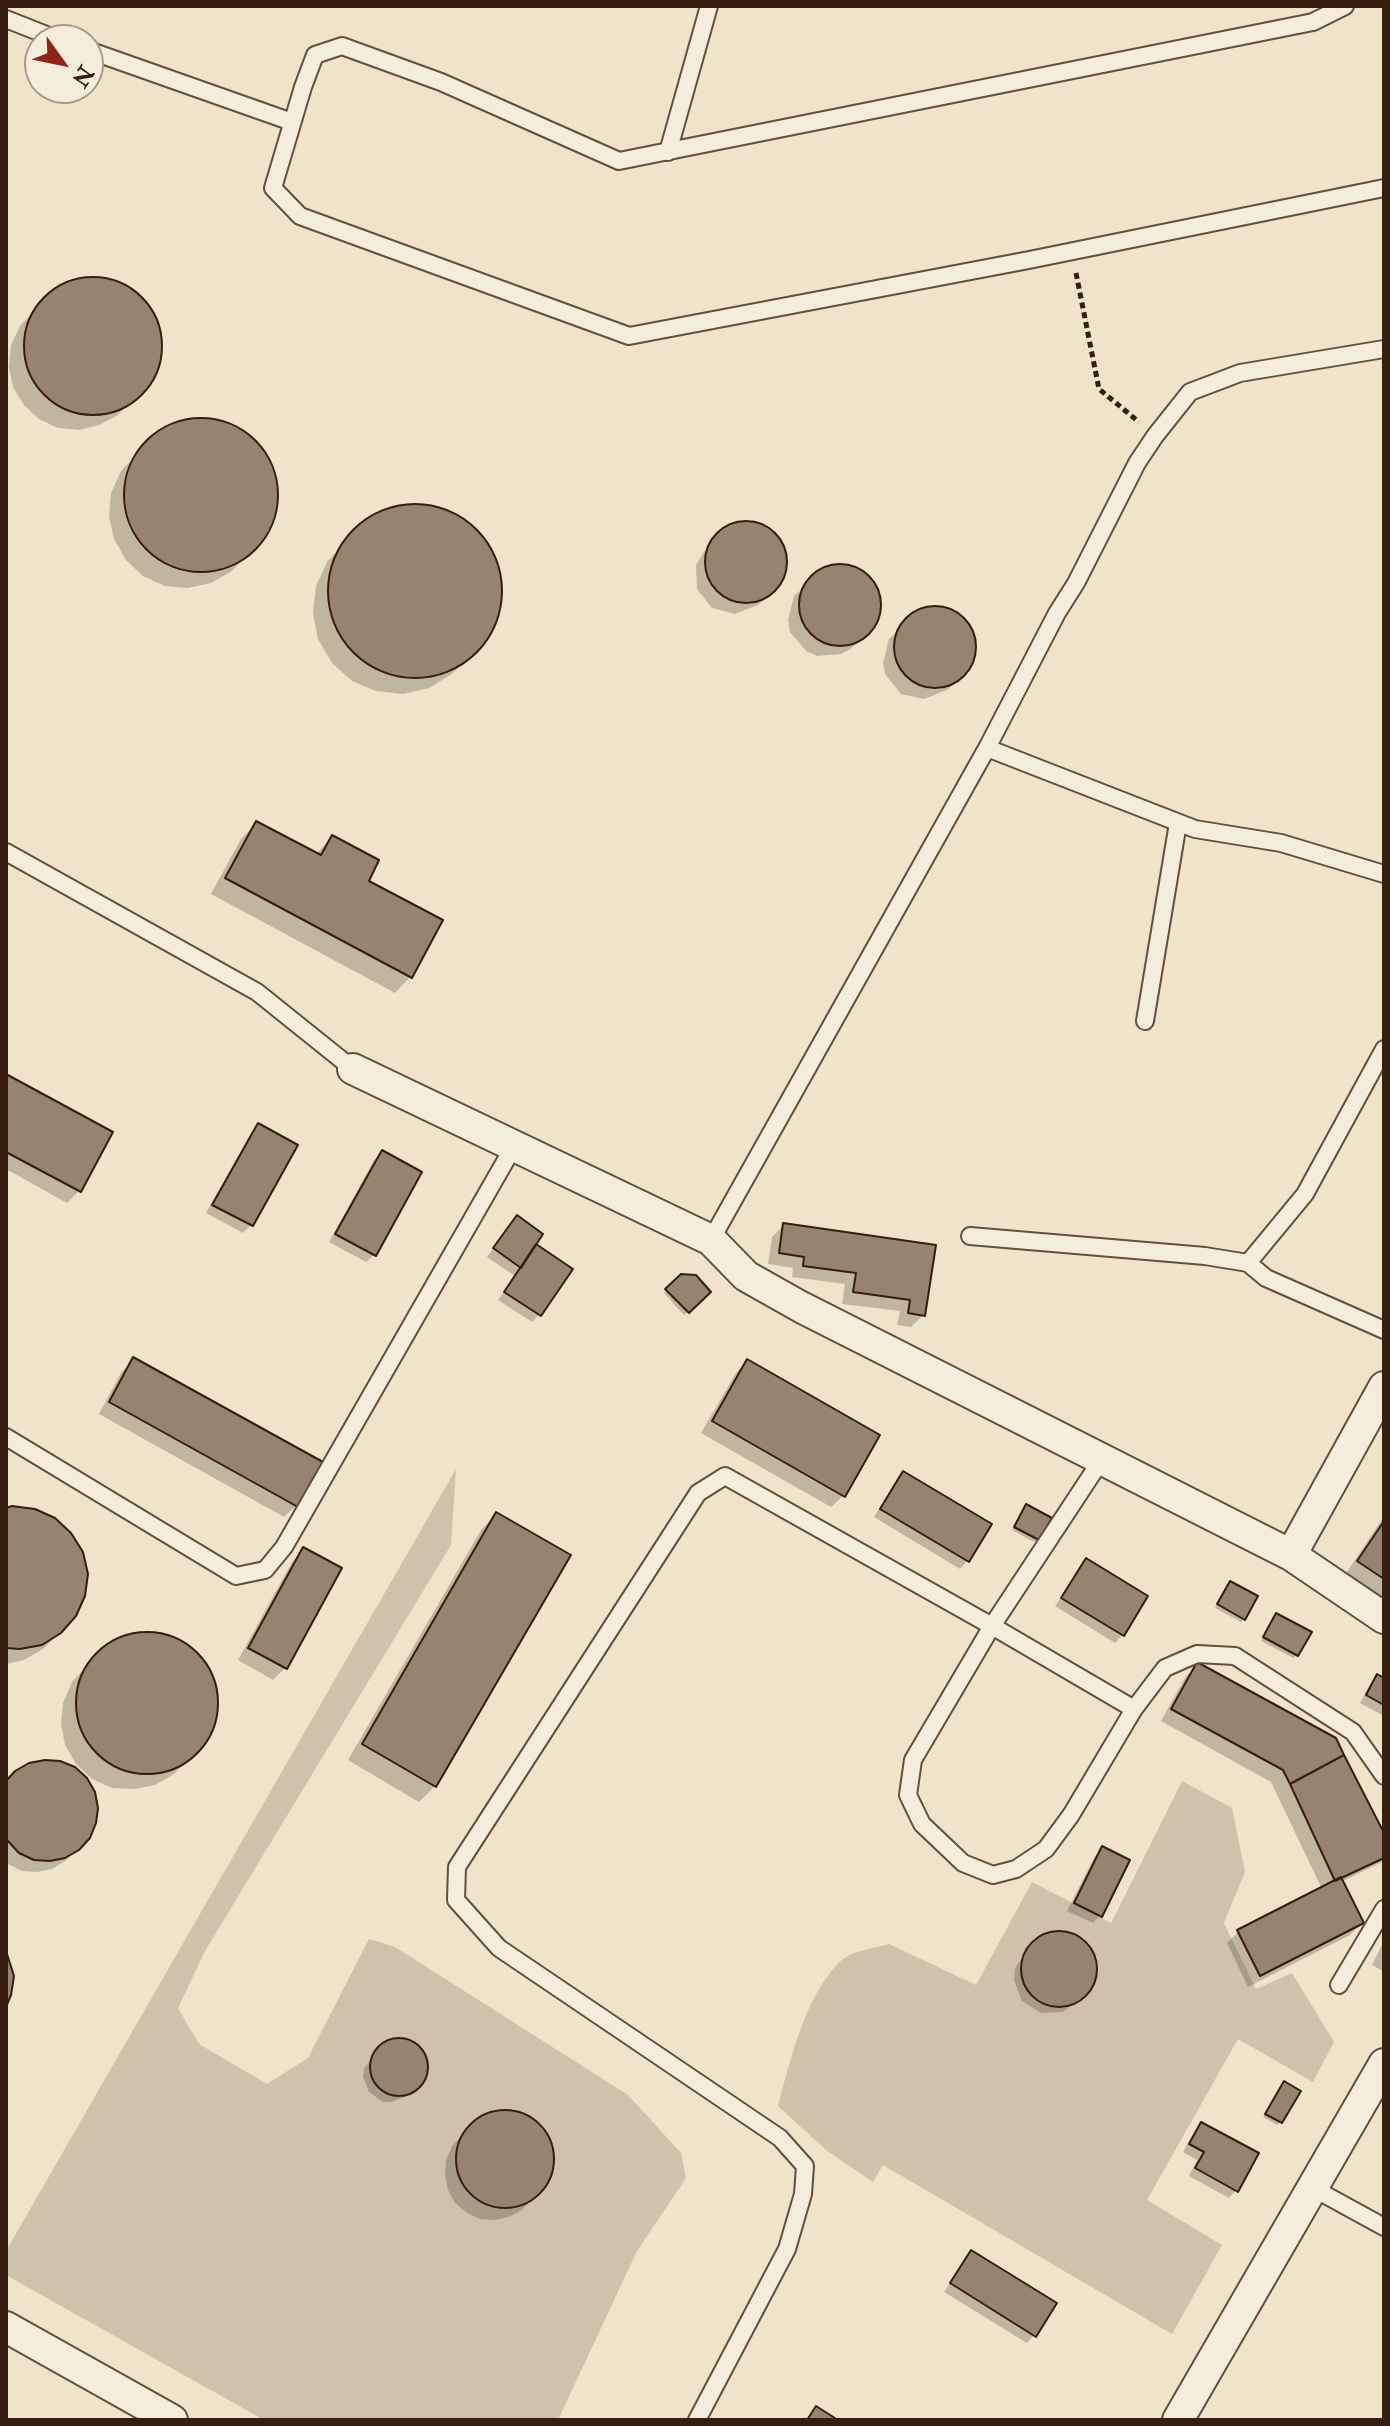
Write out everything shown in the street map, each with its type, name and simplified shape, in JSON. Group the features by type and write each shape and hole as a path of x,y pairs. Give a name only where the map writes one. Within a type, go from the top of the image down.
{"street":[{"path":"353,1069 711,1240 746,1276 801,1307 1291,1555 1384,1618"},
{"path":"1291,1555 1384,1387"},
{"path":"1178,2420 1384,2064"},
{"path":"6,2327 172,2420"}],"lane":[{"path":"668,152 709,6"},
{"path":"1345,6 1313,22 619,161 441,82 342,46 315,55 273,188 300,216 629,336 1384,188"},
{"path":"104,56 292,122"},
{"path":"711,1240 987,748 1137,463 1155,436 1190,392 1240,373 1384,349"},
{"path":"987,748 1195,829 1281,843 1384,874"},
{"path":"1145,1021 1178,823"},
{"path":"6,852 257,992 353,1069"},
{"path":"1248,1263 1305,1194 1384,1049"},
{"path":"6,1437 236,1576 265,1570 284,1547 514,1146"},
{"path":"970,1236 1205,1256 1248,1263 1266,1278 1384,1330"},
{"path":"1102,1459 992,1626 913,1760 908,1795 922,1824 963,1863 993,1875 1016,1869 1046,1849 1071,1815 1134,1709 1165,1668 1197,1654 1235,1656 1353,1732 1384,1776"},
{"path":"697,2420 787,2249 803,2194 805,2166 780,2138 499,1948 456,1900 457,1867 698,1493 725,1476 1134,1709"},
{"path":"1339,1985 1384,1909"},
{"path":"1311,2187 1384,2227"}],"path":[{"path":"1072,251 1099,389 1155,436"}],"shaded area":[{"path":"456,1469 451,1545 205,1951 178,2008 199,2044 267,2084 308,2058 369,1939 395,1947 628,2095 681,2153 686,2178 637,2251 558,2420 264,2420 6,2275 6,2251"},
{"path":"1182,1781 1232,1808 1245,1872 1224,1923 1256,1989 1292,1973 1334,2042 1313,2082 1238,2039 1147,2200 1222,2245 1172,2334 883,2165 873,2182 826,2150 778,2106 809,2008 829,1974 842,1960 858,1952 889,1944 976,1985 1032,1882 1111,1923"}],"building":[{"path":"93,277 119,283 141,298 156,320 162,346 156,372 141,394 119,409 93,415 67,409 45,394 30,372 24,346 30,320 45,298 67,283"},
{"path":"201,418 230,424 255,441 272,466 278,495 272,524 255,549 230,566 201,572 172,566 147,549 130,524 124,495 130,466 147,441 172,424"},
{"path":"415,504 448,511 476,530 495,558 502,591 495,624 476,652 448,671 415,678 382,671 354,652 335,624 328,591 335,558 354,530 382,511"},
{"path":"746,521 762,524 775,533 784,546 787,562 784,578 775,591 762,600 746,603 730,600 717,591 708,578 705,562 708,546 717,533 730,524"},
{"path":"840,564 856,567 869,576 878,589 881,605 878,621 869,634 856,643 840,646 824,643 811,634 802,621 799,605 802,589 811,576 824,567"},
{"path":"935,606 951,609 964,618 973,631 976,647 973,663 964,676 951,685 935,688 919,685 906,676 897,663 894,647 897,631 906,618 919,609"},
{"path":"256,821 321,855 332,835 379,860 369,881 443,920 412,978 225,878"},
{"path":"6,1074 113,1132 81,1192 6,1152"},
{"path":"258,1123 298,1145 253,1226 212,1205"},
{"path":"382,1150 422,1172 376,1256 335,1234"},
{"path":"517,1215 543,1234 521,1268 493,1248"},
{"path":"783,1223 936,1245 925,1316 908,1313 910,1300 853,1292 856,1273 803,1266 804,1257 779,1253"},
{"path":"536,1244 573,1269 541,1316 504,1292"},
{"path":"681,1274 696,1275 711,1292 689,1313 665,1289"},
{"path":"133,1357 323,1462 298,1507 109,1402"},
{"path":"747,1359 880,1435 845,1497 712,1421"},
{"path":"903,1471 992,1524 969,1562 880,1509"},
{"path":"1026,1504 1052,1518 1039,1540 1014,1527"},
{"path":"6,1508 35,1509 55,1518 71,1533 83,1552 88,1574 85,1596 76,1616 61,1633 42,1645 20,1649 6,1648"},
{"path":"496,1512 571,1555 436,1787 362,1744"},
{"path":"1384,1521 1384,1579 1357,1561"},
{"path":"303,1547 342,1568 287,1669 248,1648"},
{"path":"1086,1558 1148,1596 1124,1636 1061,1598"},
{"path":"1230,1581 1258,1596 1245,1620 1217,1604"},
{"path":"1276,1613 1312,1632 1298,1656 1263,1637"},
{"path":"147,1632 174,1637 197,1653 213,1676 218,1703 213,1730 197,1753 174,1769 147,1774 120,1769 97,1753 81,1730 76,1703 81,1676 97,1653 120,1637"},
{"path":"1197,1662 1336,1738 1344,1755 1290,1784 1283,1770 1171,1709"},
{"path":"1377,1674 1384,1678 1384,1705 1366,1695"},
{"path":"1344,1755 1384,1833 1384,1858 1335,1881 1290,1784"},
{"path":"60,1761 75,1767 87,1778 95,1792 98,1808 90,1838 79,1850 65,1858 50,1861 34,1860 19,1853 6,1839 6,1781 29,1763"},
{"path":"1102,1846 1130,1860 1102,1917 1074,1903"},
{"path":"1341,1877 1364,1923 1260,1976 1237,1930"},
{"path":"1052,1931 1066,1931 1080,1937 1091,1948 1097,1969 1094,1984 1086,1996 1066,2007 1052,2007 1038,2001 1027,1990 1021,1976 1021,1962 1027,1948 1038,1937"},
{"path":"6,1951 14,1976 6,2007"},
{"path":"399,2038 410,2040 419,2047 426,2056 426,2078 419,2087 410,2094 399,2096 388,2094 379,2087 372,2078 370,2067 372,2056 379,2047 388,2040"},
{"path":"1284,2081 1301,2091 1282,2123 1265,2114"},
{"path":"505,2110 524,2113 540,2124 551,2140 554,2159 551,2178 540,2194 524,2205 505,2208 486,2205 470,2194 459,2178 456,2159 459,2140 470,2124 486,2113"},
{"path":"1201,2122 1259,2153 1238,2192 1195,2168 1204,2152 1189,2144"},
{"path":"971,2250 1057,2303 1036,2337 950,2283"},
{"path":"816,2406 838,2420 807,2420"}]}
